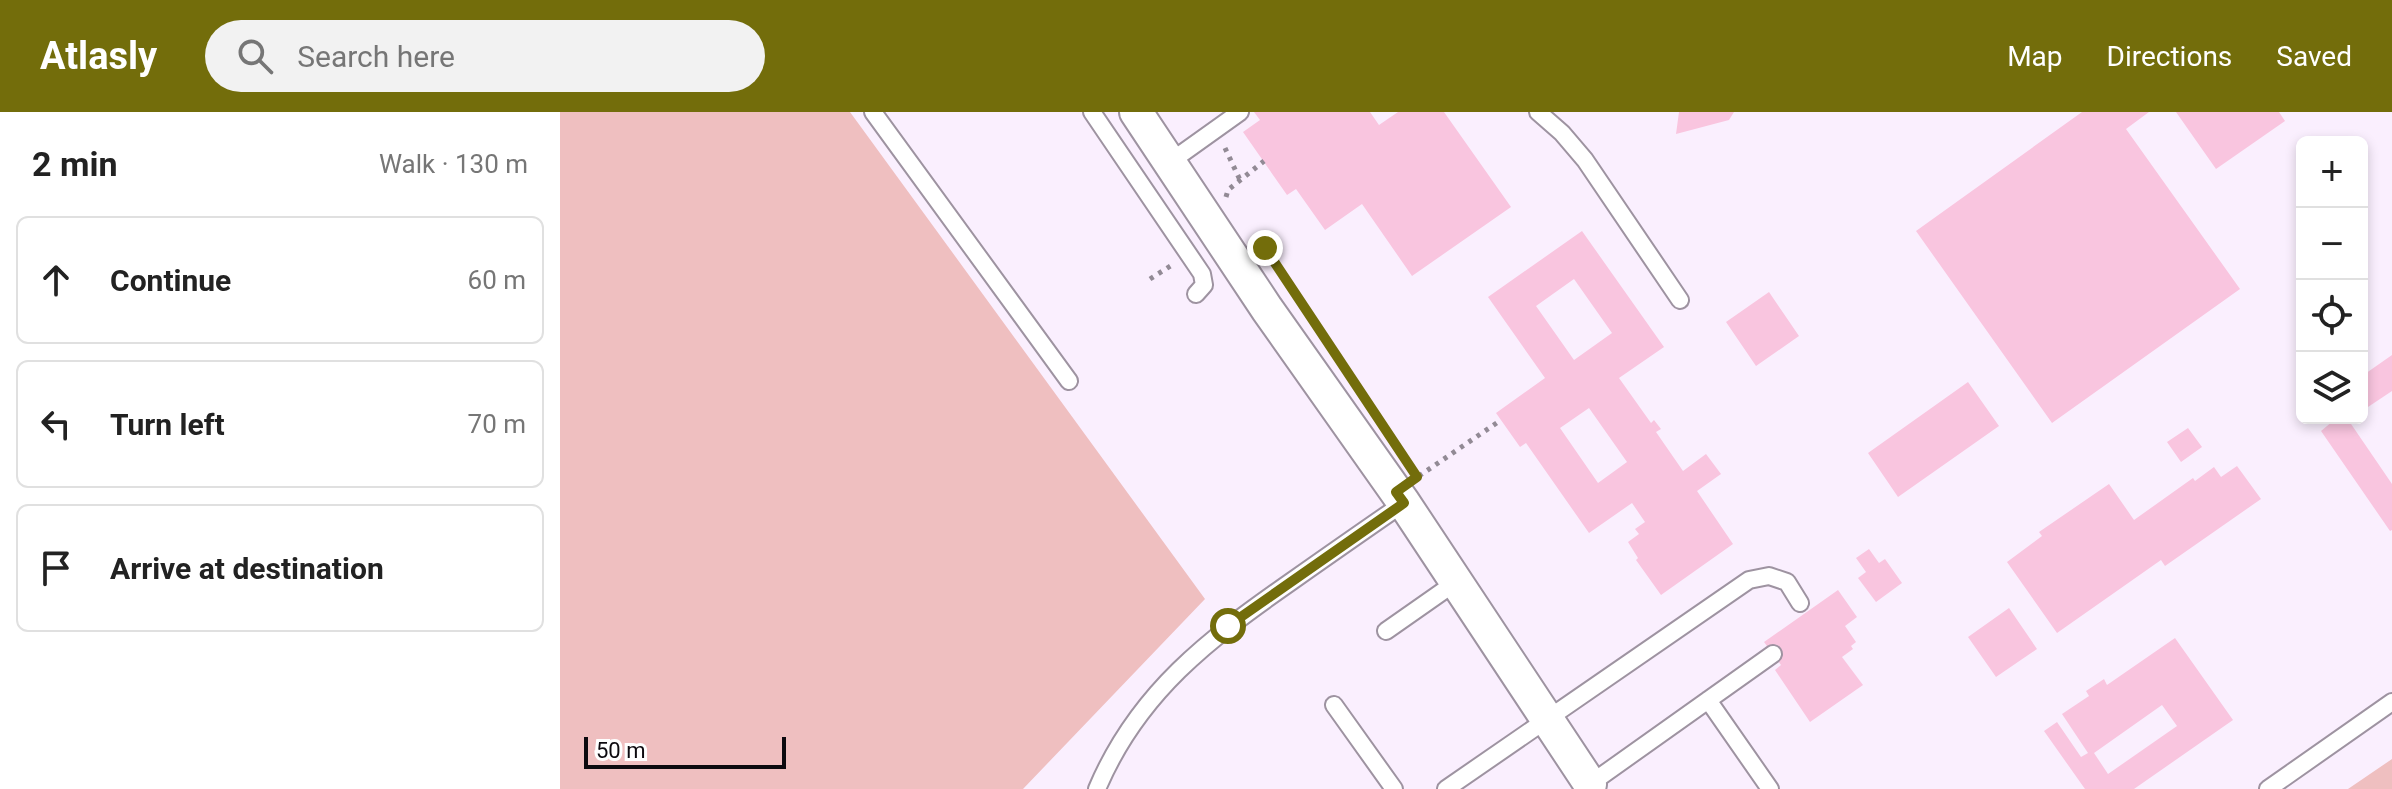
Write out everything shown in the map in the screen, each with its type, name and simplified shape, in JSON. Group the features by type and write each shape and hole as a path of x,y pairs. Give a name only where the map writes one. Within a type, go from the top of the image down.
{"street":[{"path":"1136,112 1267,309 1404,503 1591,786"}],"lane":[{"path":"873,112 1069,381"},
{"path":"1092,112 1202,274 1204,285 1196,294"},
{"path":"1170,162 1240,112"},
{"path":"1538,112 1562,133 1585,160 1680,300"},
{"path":"1097,789 1109,760 1143,709 1184,664 1228,626 1404,503"},
{"path":"1446,789 1749,580 1769,576 1787,582 1800,603"},
{"path":"1386,631 1456,582"},
{"path":"1591,786 1773,654"},
{"path":"1708,700 1770,789"},
{"path":"2268,789 2392,702"},
{"path":"1334,705 1394,789"}],"path":[{"path":"1228,206 1228,190 1264,161"},
{"path":"1409,465 1417,477 1501,420"}],"shaded area":[{"path":"560,112 850,112 1205,599 1023,789 560,789"},
{"path":"2392,759 2392,789 2348,789"}],"building":[{"path":"1254,112 1370,112 1379,125 1398,112 1444,112 1511,207 1412,276 1362,204 1325,230 1296,189 1287,195 1243,132 1260,120"},
{"path":"1679,112 1734,112 1729,120 1676,134"},
{"path":"2082,112 2149,112 2126,129 2240,289 2052,423 1916,231"},
{"path":"2176,112 2279,112 2285,121 2216,169"},
{"path":"1582,231 1664,347 1619,378 1651,423 1654,420 1661,429 1656,432 1683,471 1706,454 1721,474 1697,491 1733,544 1661,595 1636,560 1638,558 1628,542 1639,534 1635,529 1645,522 1632,503 1589,533 1526,443 1520,447 1496,413 1545,378 1488,297","holes":["1574,279 1612,333 1574,360 1536,306","1589,408 1627,462 1598,483 1560,428"]},
{"path":"1769,292 1799,336 1756,366 1726,322"},
{"path":"2392,355 2392,391 2368,407 2368,372"},
{"path":"1968,382 1999,426 1898,497 1868,453"},
{"path":"2329,424 2351,424 2392,484 2392,530 2390,531 2321,431"},
{"path":"2188,428 2202,447 2181,462 2167,442"},
{"path":"2237,466 2261,499 2165,566 2161,560 2057,633 2007,562 2042,536 2039,532 2109,484 2134,520 2193,478 2195,481 2214,467 2221,477"},
{"path":"1869,549 1879,563 1885,559 1902,583 1876,602 1858,578 1866,572 1856,558"},
{"path":"1838,590 1857,617 1845,626 1856,642 1851,646 1853,649 1842,657 1863,685 1810,722 1775,670 1781,665 1764,642"},
{"path":"2009,608 2037,649 1996,677 1968,637"},
{"path":"2175,638 2233,720 2134,789 2085,789 2044,731 2057,722 2081,757 2088,753 2062,714 2089,696 2086,691 2104,679 2107,685","holes":["2162,705 2177,726 2108,774 2094,753"]}],"route":[{"path":"1228,626 1404,503 1396,492 1417,477 1265,248"}]}
